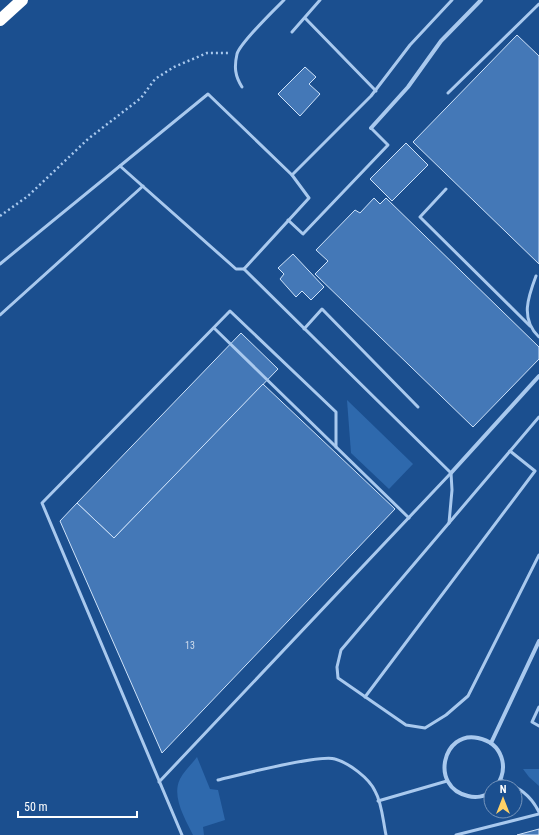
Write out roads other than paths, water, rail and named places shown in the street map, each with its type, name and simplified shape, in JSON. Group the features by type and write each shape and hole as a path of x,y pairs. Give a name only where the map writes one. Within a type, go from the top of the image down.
{"highway":[{"path":"0,20 22,0"}],"street":[{"path":"371,128 408,87 441,40 481,0"},
{"path":"451,473 539,376"},
{"path":"491,743 539,640"},
{"path":"483,796 470,797 457,792 447,781 444,771 444,761 448,751 456,743 475,737 491,743 500,752 503,761 504,770 502,779"}],"lane":[{"path":"242,87 237,79 234,68 237,53 284,0"},
{"path":"292,32 320,0"},
{"path":"292,175 376,90 410,45 452,0"},
{"path":"448,93 539,4"},
{"path":"304,18 376,90"},
{"path":"0,264 208,94 292,175 309,198 244,269"},
{"path":"288,220 303,234 388,145 371,128"},
{"path":"120,166 236,269 244,269 451,473 452,490 449,523"},
{"path":"0,315 142,186"},
{"path":"446,189 420,217 530,326 539,337"},
{"path":"530,326 526,313 528,297 536,276"},
{"path":"304,329 322,309 418,407"},
{"path":"182,835 42,503 230,311 336,412 336,447"},
{"path":"214,328 409,518"},
{"path":"539,417 341,650 337,667 338,678 406,725 425,728 446,715 468,696 539,555"},
{"path":"365,696 535,470 510,451"},
{"path":"159,782 451,473"},
{"path":"539,707 532,722 539,726"},
{"path":"218,780 315,760 335,759 363,775 376,792 386,835"},
{"path":"378,801 447,781"},
{"path":"456,835 539,813 533,799 523,790"}]}
